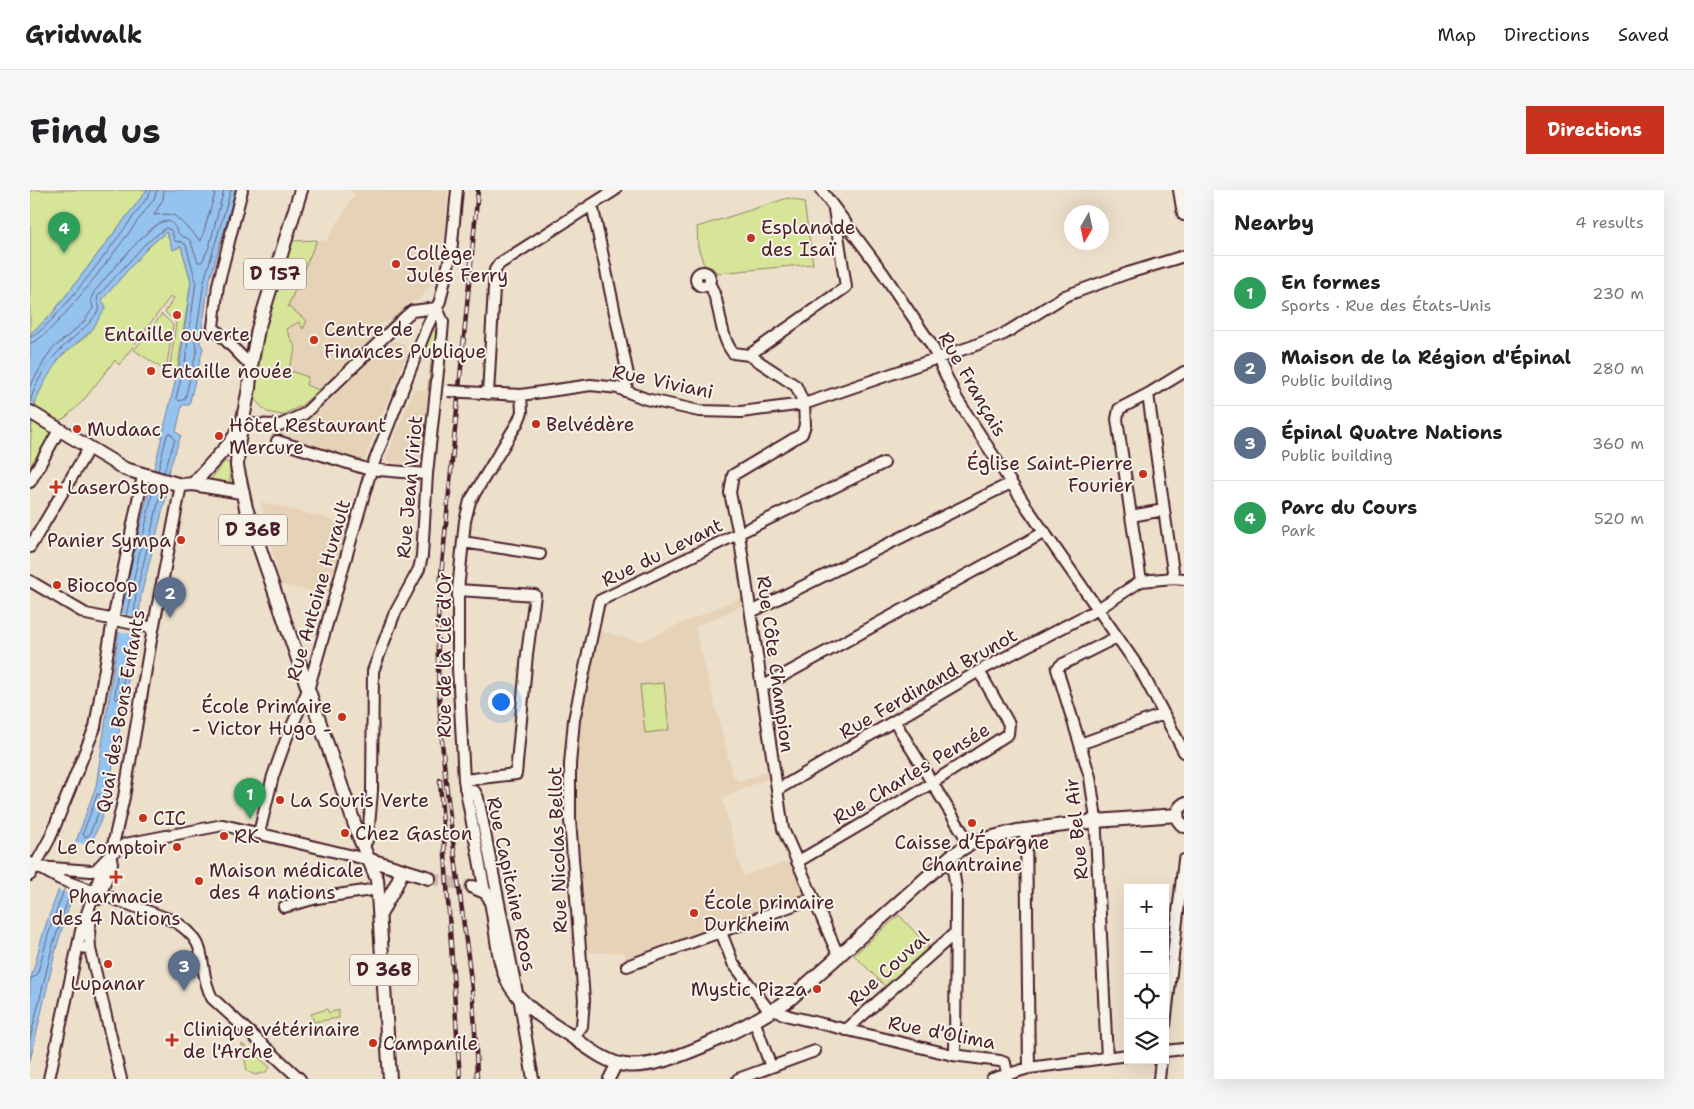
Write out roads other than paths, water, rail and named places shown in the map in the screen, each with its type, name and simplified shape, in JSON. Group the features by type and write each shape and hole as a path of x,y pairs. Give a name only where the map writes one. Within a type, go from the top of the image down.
{"main road":[{"name":"D 157","path":"187,485 230,443 242,424 258,329 301,190"},
{"path":"1180,190 1184,214"},
{"path":"30,412 125,469 143,476 187,485 240,492"},
{"name":"D 36B","path":"242,424 237,466 240,492 308,690 370,860 378,889 390,1079"},
{"path":"479,889 492,906 504,974 518,996 538,1015 605,1059 621,1064 642,1066 671,1060 754,1020 789,1000 951,856 969,843 1026,830 1180,810 1180,823 1184,826"},
{"path":"370,860 427,878 398,885"},
{"path":"380,915 388,897 398,885 402,870"}],"street":[{"path":"242,190 218,285 213,328 251,366"},
{"name":"Rue Antoine Hurault","path":"259,833 273,776 287,737 308,690 371,470 422,339 437,308 447,276 457,190"},
{"path":"488,394 495,270 499,264 615,190"},
{"name":"Rue Français","path":"821,190 883,273 931,344 952,391 1011,483 1141,671 1184,752"},
{"path":"590,205 593,210 628,375 625,391"},
{"path":"750,355 846,287 834,207"},
{"name":"Rue Viviani","path":"436,390 521,395 591,385 625,391 699,411 741,412 804,404 1004,334 1064,296 1128,272 1184,256"},
{"path":"708,283 718,304 728,346 733,353 750,355 796,386 804,404"},
{"path":"242,424 280,425 304,414 404,318 412,312 437,308"},
{"name":"Rue Jean Viriot","path":"364,846 368,838 372,790 373,672 394,615 421,562 427,474 443,322 437,308"},
{"path":"404,318 416,318 427,327 437,326 442,334"},
{"path":"1148,394 1164,510 1179,578 1140,581 1117,419 1119,409 1184,372"},
{"name":"Rue de la Clé d'Or","path":"464,784 458,668 458,590 463,542 470,501 518,422 522,412 521,395"},
{"name":"Rue Côte Champion","path":"804,404 805,425 802,434 733,475 730,493 739,534 783,829 838,957"},
{"path":"30,482 59,430"},
{"path":"277,441 371,470 427,474"},
{"path":"30,547 89,448"},
{"name":"Rue du Levant","path":"599,601 884,463"},
{"path":"32,868 54,830 95,727 143,476"},
{"path":"751,612 1011,483"},
{"name":"Quai des Bons Enfants","path":"98,892 110,854 128,778 153,628 187,485"},
{"path":"1131,516 1164,510"},
{"path":"762,687 1045,532"},
{"path":"463,542 540,554"},
{"path":"30,581 86,614 153,628"},
{"name":"Rue Ferdinand Brunot","path":"777,790 979,672 1098,609 1140,581"},
{"path":"458,590 535,595 527,654 516,774 464,784"},
{"name":"Rue Nicolas Bellot","path":"573,1038 582,1026 584,1000 570,820 570,764 574,720 599,601"},
{"name":"Rue Bel Air","path":"1107,1058 1096,821 1090,777 1057,669 1117,637"},
{"name":"Rue Charles Pensée","path":"797,862 932,783 1008,734 1009,724 979,672"},
{"path":"1080,744 1164,714"},
{"path":"895,722 969,843"},
{"name":"Rue Capitaine Roos","path":"464,784 479,889"},
{"name":"Rue Capitaine Roos","path":"464,784 475,792 478,798 533,1079"},
{"path":"32,868 96,870 110,854 125,844 223,825 370,860"},
{"path":"1026,830 1029,1068"},
{"path":"951,856 956,888 955,1055"},
{"path":"1166,1019 1184,860"},
{"path":"32,868 174,920 185,927 194,937 201,952 206,983 212,998 300,1079"},
{"path":"284,907 317,898 378,889"},
{"path":"49,1079 81,930 98,892"},
{"path":"98,892 89,927 90,949 121,1079"},
{"path":"627,966 813,898"},
{"path":"721,932 733,963 771,1011"},
{"name":"Rue Couval","path":"846,1030 955,933"},
{"path":"78,946 90,949"},
{"name":"Rue d'Olima","path":"771,1011 955,1055 1000,1061 1005,1063 1007,1074 1029,1068 1124,1056"},
{"path":"754,1020 771,1067"},
{"path":"1169,1051 1184,1050"},
{"path":"738,1079 815,1052"},
{"path":"609,1079 621,1064"},
{"path":"619,1079 621,1064"},
{"path":"1159,1079 1161,1064"},
{"path":"992,1079 1007,1074"}],"water":[{"path":"147,190 236,190 209,282 200,343 203,348 189,405 182,405 176,432 181,435 168,473 167,493 141,595 139,616 123,669 129,676 105,810 93,839 84,844 75,896 69,906 56,949 30,1061 30,982 44,930 96,786 125,589 180,362 191,281 181,246 173,250 166,232 148,247 102,300 106,307 92,330 60,357 47,378 35,401 30,433 30,334 51,315"}],"tunnel":[{"path":"429,878 473,887"}],"railway":[{"path":"477,1079 472,993 442,742 438,645 439,597 478,190"},
{"path":"440,780 460,1079"}],"place":[{"name":"Esplanade des Isaï","path":"751,238"},
{"name":"Parc du Cours","path":"64,253"},
{"name":"Collège Jules Ferry","path":"396,264"},
{"name":"Entaille ouverte","path":"177,315"},
{"name":"Centre de Finances Publique","path":"314,340"},
{"name":"Entaille nouée","path":"151,371"},
{"name":"Belvédère","path":"536,424"},
{"name":"Mudaac","path":"77,429"},
{"name":"Hôtel Restaurant Mercure","path":"219,436"},
{"name":"Église Saint-Pierre Fourier","path":"1143,474"},
{"name":"LaserOstop","path":"56,487"},
{"name":"Panier Sympa","path":"181,540"},
{"name":"Biocoop","path":"57,585"},
{"name":"Maison de la Région d'Épinal","path":"170,618"},
{"name":"École Primaire - Victor Hugo -","path":"342,717"},
{"name":"La Souris Verte","path":"280,800"},
{"name":"CIC","path":"143,818"},
{"name":"En formes","path":"250,819"},
{"name":"Caisse d’Épargne Chantraine","path":"972,823"},
{"name":"Chez Gaston","path":"345,833"},
{"name":"RK","path":"224,836"},
{"name":"Le Comptoir","path":"177,847"},
{"name":"Pharmacie des 4 Nations","path":"116,877"},
{"name":"Maison médicale des 4 nations","path":"199,881"},
{"name":"École primaire Durkheim","path":"694,913"},
{"name":"Lupanar","path":"108,964"},
{"name":"Mystic Pizza","path":"817,989"},
{"name":"Épinal Quatre Nations","path":"184,991"},
{"name":"Clinique vétérinaire de l'Arche","path":"172,1040"},
{"name":"Campanile","path":"373,1043"}]}
